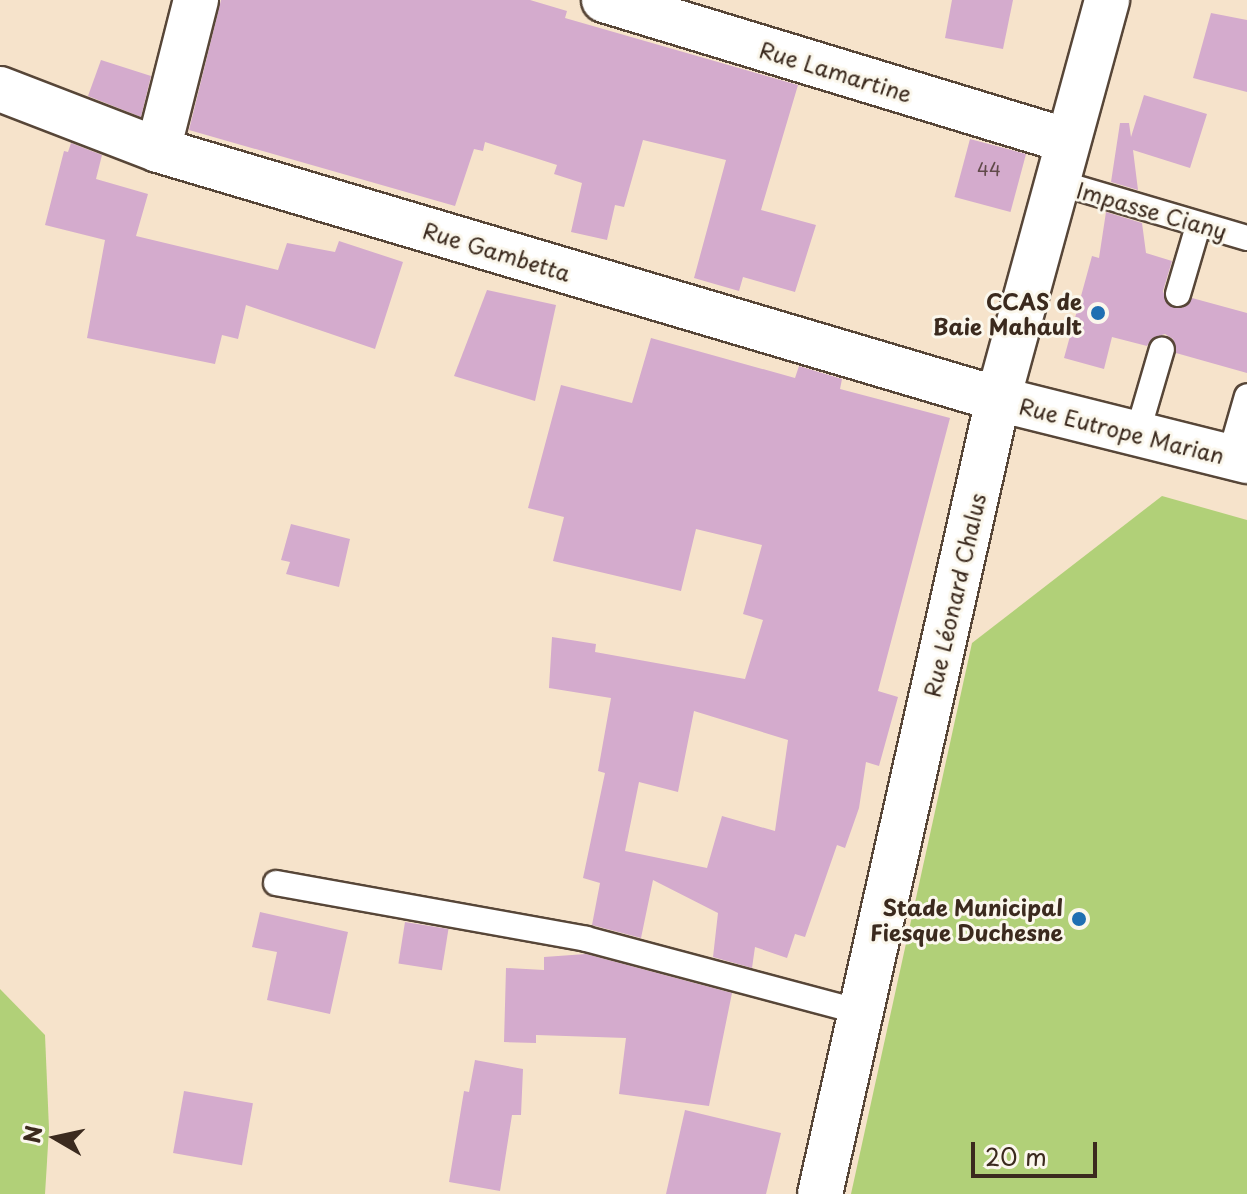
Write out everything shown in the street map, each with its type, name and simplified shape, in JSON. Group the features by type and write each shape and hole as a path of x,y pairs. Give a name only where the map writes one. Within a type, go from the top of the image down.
{"street":[{"path":"158,150 196,0"},
{"name":"Rue Lamartine","path":"604,0 1068,141"},
{"name":"Rue Léonard Chalus","path":"820,1194 998,399 1107,0"},
{"name":"Rue Gambetta","path":"0,89 158,150 998,399"},
{"name":"Rue Eutrope Marian","path":"998,399 1238,458"}],"lane":[{"name":"Impasse Ciany","path":"1057,182 1247,238"},
{"path":"1178,294 1198,226"},
{"path":"1138,431 1162,349"},
{"path":"1238,458 1247,396"},
{"path":"276,883 586,939 861,1012"}],"green space":[{"name":"Stade Municipal Fiesque Duchesne","path":"1162,496 1247,520 1247,1194 851,1194 972,643"},
{"path":"0,989 45,1035 49,1129 45,1194 0,1194"}],"building":[{"path":"221,0 530,0 567,11 565,18 798,85 761,210 816,225 795,292 743,277 739,291 694,278 726,160 643,140 624,207 615,205 607,240 571,232 582,183 554,174 557,165 485,142 483,151 474,149 455,206 189,130"},
{"path":"952,0 1013,0 1003,49 945,38"},
{"path":"1211,13 1247,20 1247,92 1193,78"},
{"path":"101,60 151,76 141,117 88,96"},
{"path":"1144,95 1207,114 1190,168 1133,150 1138,190 1111,182 1120,123 1129,123 1131,137"},
{"path":"970,139 1026,154 1010,212 954,197"},
{"path":"71,143 102,155 96,179 148,194 136,236 278,270 287,243 335,252 339,241 403,262 375,349 246,305 238,339 222,335 215,364 87,338 105,240 45,225 64,151 68,152"},
{"path":"1106,212 1142,223 1146,253 1172,261 1163,291 1168,305 1182,308 1192,298 1247,313 1247,373 1176,353 1173,339 1165,334 1152,338 1147,346 1112,337 1104,369 1064,358 1092,256 1099,258"},
{"path":"487,290 556,305 535,401 454,376"},
{"path":"651,338 795,378 799,366 842,379 840,389 950,418 878,691 898,697 879,766 866,762 859,808 845,848 837,845 805,937 795,934 787,958 755,947 752,968 713,957 718,913 653,880 641,938 592,925 600,883 583,878 605,773 598,771 611,698 549,688 552,637 596,644 595,652 745,679 763,620 743,614 762,545 696,529 681,591 553,561 564,517 528,508 561,385 632,403","holes":["694,711 788,740 775,831 722,816 707,868 625,851 639,782 678,792"]},
{"path":"291,524 350,539 339,587 286,574 290,562 281,560"},
{"path":"260,912 348,932 330,1014 267,1000 277,952 252,947"},
{"path":"405,922 448,929 442,970 398,963"},
{"path":"586,954 732,993 709,1106 619,1094 626,1038 536,1035 536,1043 504,1042 506,968 544,970 544,957"},
{"path":"475,1060 523,1069 521,1115 512,1115 500,1191 449,1182 464,1091 469,1092"},
{"path":"184,1091 253,1103 242,1165 173,1153"},
{"path":"685,1110 781,1133 766,1194 666,1194"}],"place":[{"name":"CCAS de Baie Mahault","path":"1098,313"},
{"name":"Stade Municipal Fiesque Duchesne","path":"1079,919"}]}
